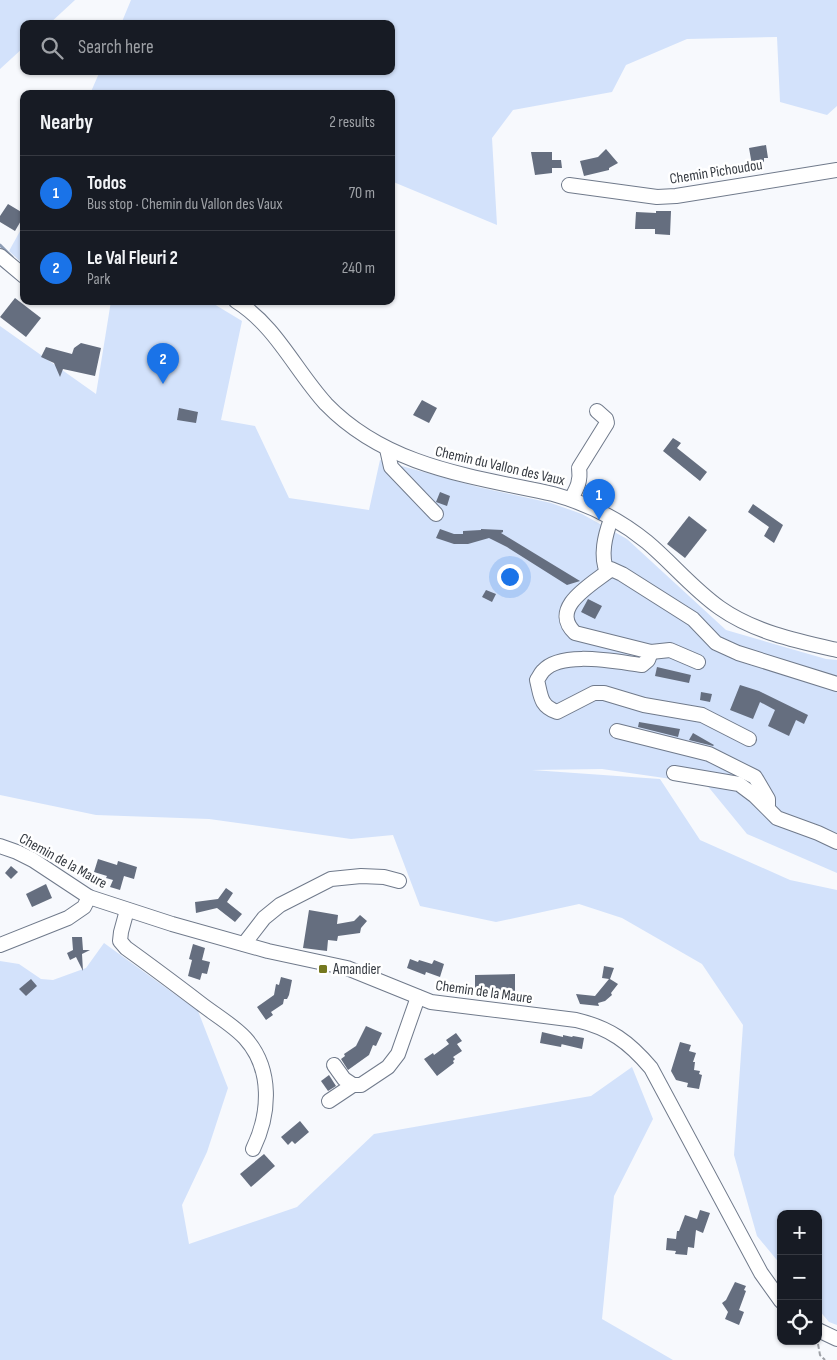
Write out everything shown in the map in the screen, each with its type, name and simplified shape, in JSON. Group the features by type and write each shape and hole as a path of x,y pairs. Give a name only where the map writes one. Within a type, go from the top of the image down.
{"street":[{"name":"Chemin Pichoudou","path":"569,185 657,197 676,196 837,170"},
{"path":"0,256 20,273"},
{"name":"Chemin du Vallon des Vaux","path":"242,305 266,325 326,403 367,438 387,449 432,467 571,499 611,519 647,542 700,593 742,622 784,637 837,650"},
{"path":"571,499 581,477 579,468 607,423 606,418 597,411"},
{"path":"387,449 391,467 436,514"},
{"path":"607,572 603,562 605,534 611,519"},
{"path":"698,662 670,650 651,652 575,632 568,626 567,607 611,569 693,619 716,643 738,653 837,684"},
{"path":"651,652 648,660 642,665 588,658 571,658 558,662 544,669 537,680 542,700 547,708 557,712 594,693 604,693 644,705 702,715 749,738"},
{"path":"617,731 709,754 755,777 768,799 768,809"},
{"path":"674,773 739,784 755,796 777,818 837,842"},
{"name":"Chemin de la Maure","path":"0,846 33,860 89,897 127,910 244,944 347,968 431,1002 576,1020 593,1024 625,1041 651,1068 761,1273 777,1295"},
{"path":"244,944 264,918 280,905 331,879 361,876 399,881"},
{"path":"0,946 68,918 84,907 89,897"},
{"path":"127,910 120,941 126,948 245,1038 260,1059 266,1080 266,1098 262,1127 253,1149"},
{"path":"334,1065 344,1079 353,1085 361,1085 388,1067 398,1054 418,997"},
{"path":"329,1101 353,1085"},
{"path":"822,1332 837,1339"}],"path":[{"path":"818,1345 820,1355 825,1360"}],"shaded area":[{"path":"0,0 75,0 53,20 20,20 20,51 0,69"},
{"path":"131,0 837,0 837,106 827,115 780,102 777,37 687,39 626,65 612,92 513,110 492,138 497,225 395,183 395,90 92,90 98,75 395,75 395,20 123,20"},
{"path":"20,231 20,261 9,251"},
{"path":"110,305 216,305 242,321 221,420 255,426 289,498 369,510 380,460 478,487 551,503 582,514 627,539 726,630 826,659 837,660 837,873 747,834 706,784 602,769 532,770 660,779 700,840 790,880 837,890 837,1325 829,1322 822,1314 822,1210 777,1210 777,1260 757,1236 734,1155 743,1025 702,964 622,918 579,904 496,922 420,906 393,835 351,839 209,819 96,815 0,795 0,326 96,394"},
{"path":"104,943 198,1011 228,1088 207,1152 182,1205 189,1244 297,1207 374,1134 591,1096 632,1067 653,1119 614,1196 602,1319 673,1360 0,1360 0,961 19,964 41,979 53,980 86,968"}],"building":[{"path":"766,145 768,158 764,158 764,162 752,165 749,148"},
{"path":"606,149 618,163 609,168 609,170 584,176 580,161 598,157"},
{"path":"531,152 552,152 552,160 561,160 562,168 552,168 552,173 535,175"},
{"path":"8,204 20,211 20,222 15,231 0,222 0,216"},
{"path":"656,211 671,211 670,235 655,234 655,229 635,229 636,212 656,213"},
{"path":"15,298 20,302 20,305 24,305 41,318 26,337 0,317"},
{"path":"81,343 101,348 95,376 63,369 60,377 54,363 41,357 46,347 72,354 74,348"},
{"path":"422,400 437,408 429,423 413,415"},
{"path":"179,408 198,412 196,423 177,420"},
{"path":"673,438 681,443 677,448 707,472 700,481 663,451"},
{"path":"440,492 450,496 447,506 436,502"},
{"path":"753,504 783,525 774,543 764,536 769,527 748,512"},
{"path":"689,516 707,530 685,558 667,544"},
{"path":"440,529 454,534 463,534 463,531 481,529 503,530 501,533 580,581 567,585 507,547 489,538 468,544 454,544 436,538"},
{"path":"486,590 496,594 492,602 482,597"},
{"path":"588,599 602,606 595,619 581,612"},
{"path":"657,667 691,675 689,683 655,676"},
{"path":"740,685 759,691 808,715 804,724 796,720 789,736 768,726 775,710 760,702 753,719 730,710"},
{"path":"701,692 712,694 710,702 700,700"},
{"path":"639,722 680,729 678,737 638,727"},
{"path":"693,733 714,745 689,740"},
{"path":"98,859 117,865 118,861 137,867 134,879 124,876 120,890 110,887 113,880 94,872"},
{"path":"11,866 18,872 11,879 5,873"},
{"path":"46,884 52,898 32,907 26,894"},
{"path":"226,888 233,893 227,902 242,914 235,922 217,908 196,913 195,902 218,899"},
{"path":"309,910 338,915 337,924 354,921 360,915 367,921 361,928 360,933 338,936 337,941 328,940 327,951 303,948"},
{"path":"72,937 82,937 83,950 90,950 82,954 83,971 76,957 70,960 67,953 73,950"},
{"path":"193,944 205,948 202,960 210,962 207,974 202,973 200,980 188,976 192,960 189,959"},
{"path":"410,959 432,964 434,960 444,964 440,977 426,972 425,975 407,968"},
{"path":"604,966 614,968 610,979 618,984 611,993 612,995 605,1001 598,1003 599,1006 580,1004 576,994 595,996 609,979 602,978"},
{"path":"515,974 515,991 475,992 475,975"},
{"path":"281,977 292,980 289,995 287,999 284,999 283,1004 271,1012 273,1015 266,1020 257,1007 274,995 276,984 279,985"},
{"path":"31,979 37,986 26,996 19,989"},
{"path":"366,1026 382,1033 376,1046 373,1045 369,1055 348,1070 341,1059 345,1056 344,1054 356,1046"},
{"path":"542,1032 563,1037 563,1035 584,1038 582,1049 562,1044 561,1047 540,1043"},
{"path":"456,1033 462,1041 457,1044 462,1051 453,1057 455,1059 454,1063 437,1076 424,1059 433,1053 434,1055 449,1044 446,1040"},
{"path":"680,1042 691,1045 689,1051 696,1053 693,1062 695,1062 694,1070 700,1071 699,1074 702,1075 699,1089 687,1087 688,1083 676,1080 671,1071"},
{"path":"329,1075 336,1086 328,1091 321,1081"},
{"path":"300,1121 309,1132 295,1144 292,1141 288,1145 281,1137"},
{"path":"264,1154 275,1166 251,1187 240,1174"},
{"path":"700,1210 710,1213 703,1233 696,1230 694,1248 688,1247 687,1255 675,1254 676,1251 666,1250 667,1238 676,1239 677,1231 679,1231 685,1215 697,1219"},
{"path":"735,1282 746,1286 739,1310 744,1312 739,1325 725,1319 728,1312 722,1303 726,1300"}],"waterway":[{"path":"0,245 12,257"}],"place":[{"name":"Le Val Fleuri 2","path":"163,384"},
{"name":"Todos","path":"599,520"},
{"name":"Amandier","path":"323,969"}]}
